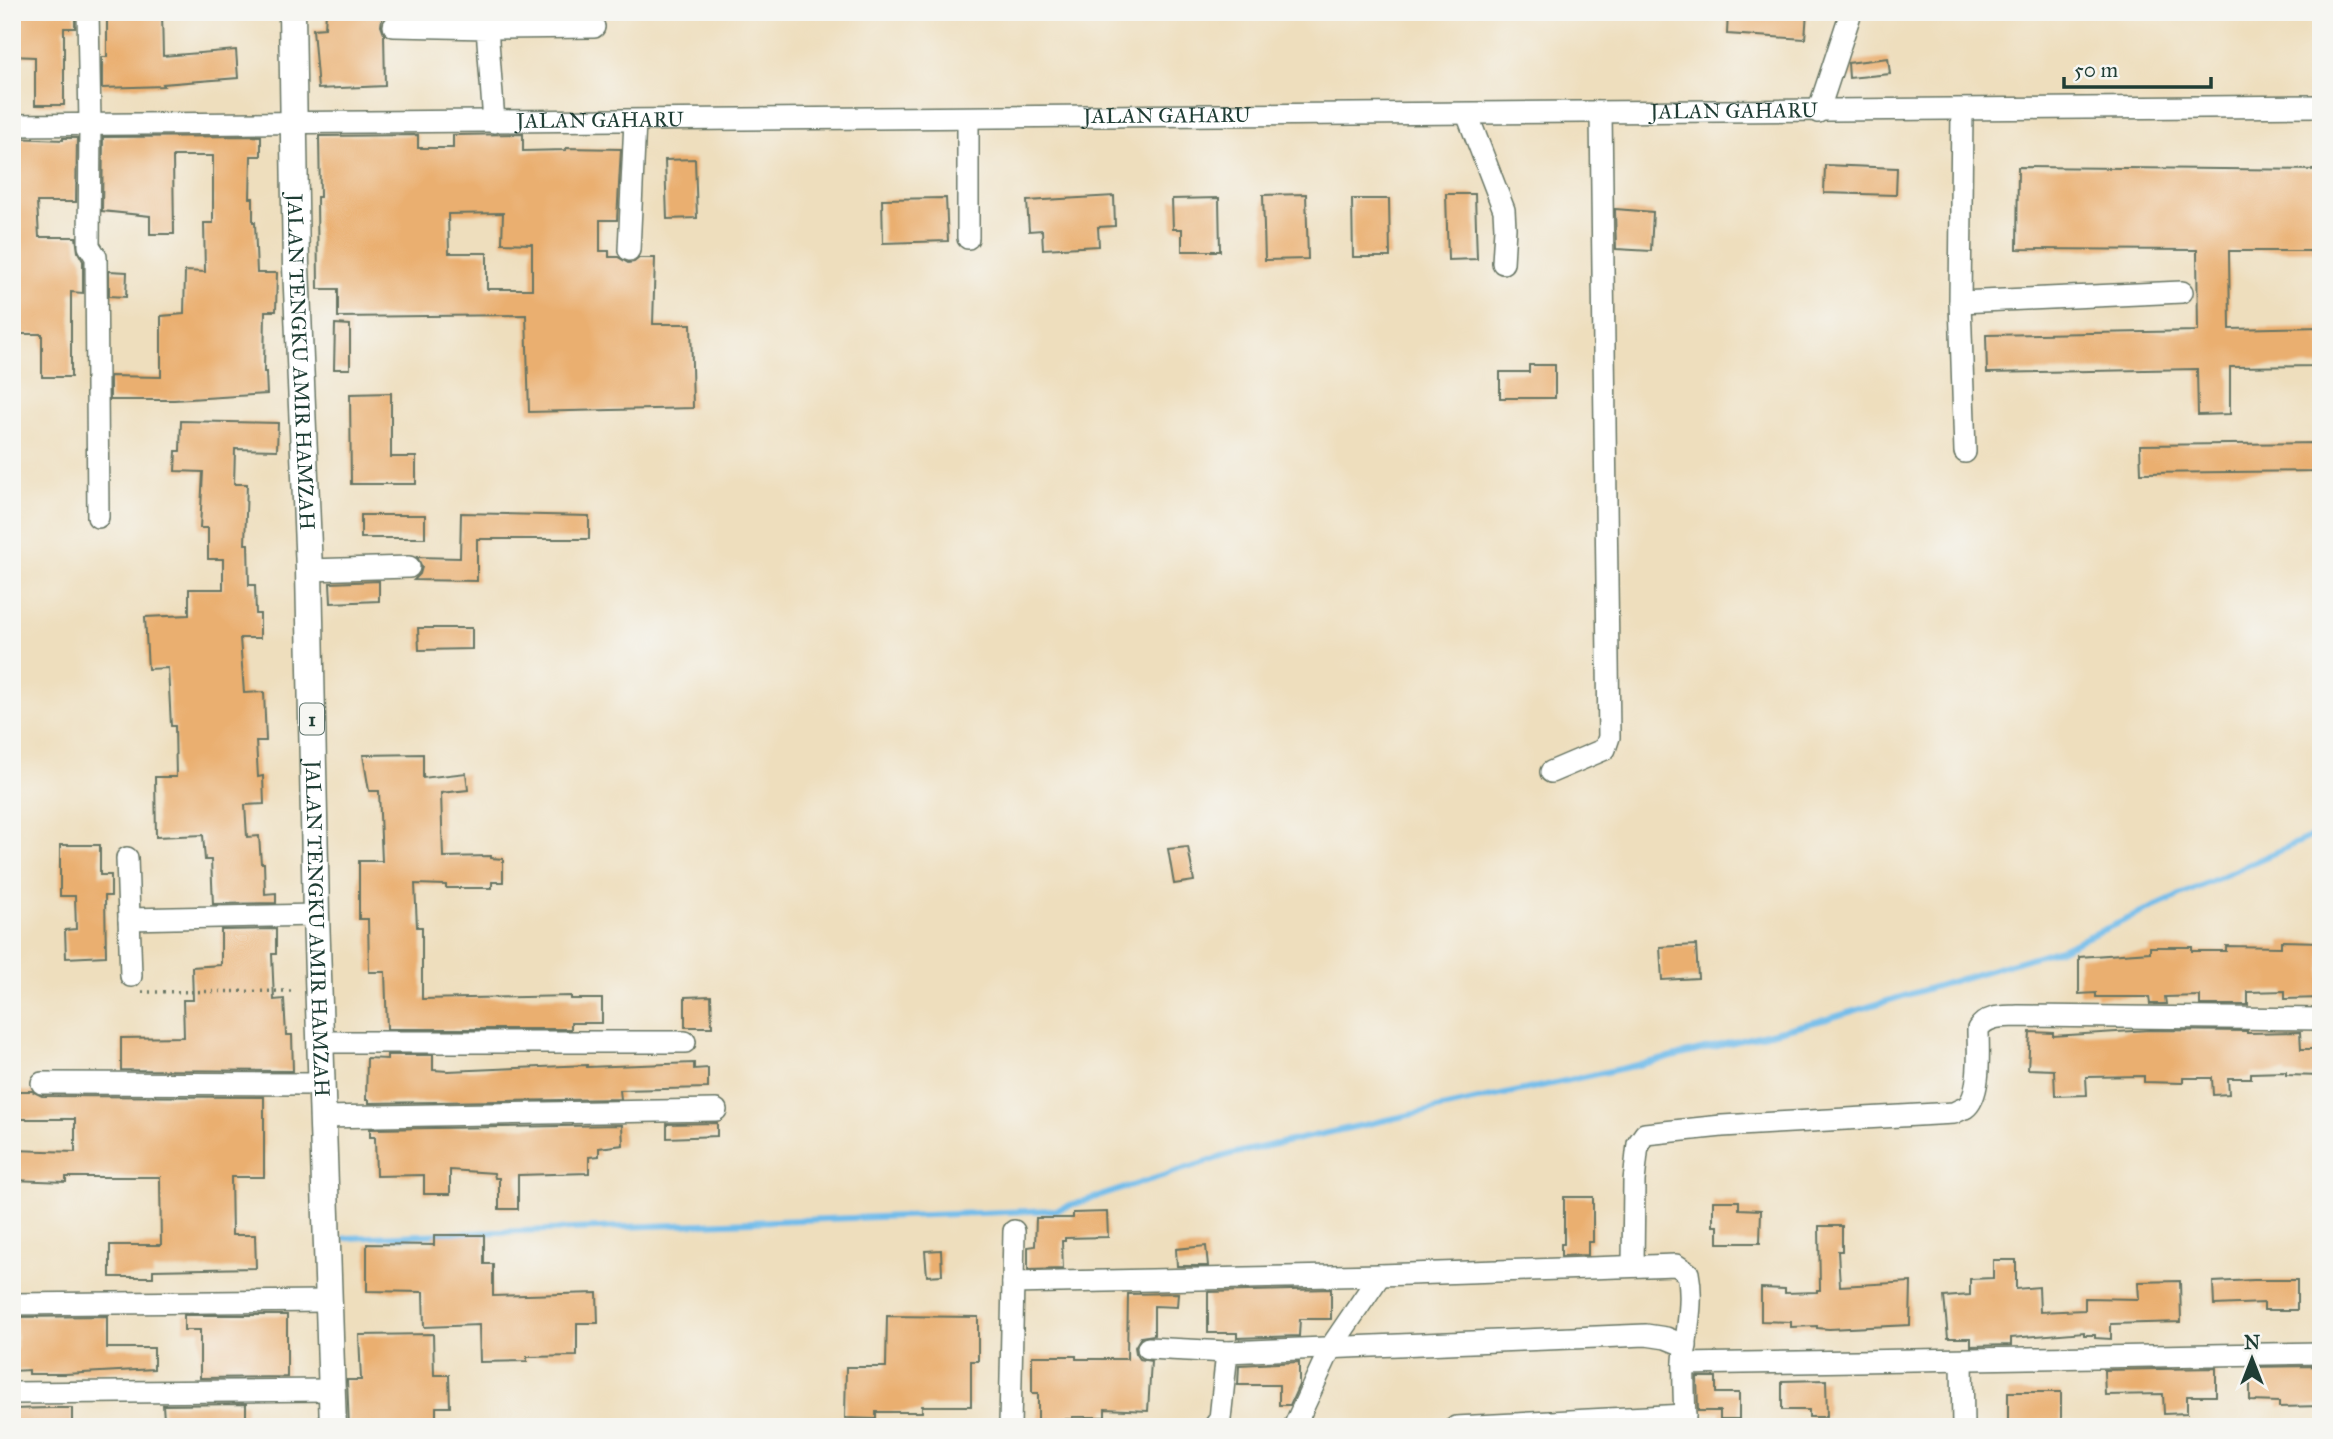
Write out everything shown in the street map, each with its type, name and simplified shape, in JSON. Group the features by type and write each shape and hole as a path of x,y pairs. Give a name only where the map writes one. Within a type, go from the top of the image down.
{"main road":[{"name":"JALAN TENGKU AMIR HAMZAH","path":"292,12 296,266 309,570 318,991 332,1427"}],"street":[{"path":"88,12 89,246 96,257 98,517"},
{"path":"1818,111 1850,13"},
{"path":"394,26 487,20 594,27"},
{"path":"487,20 494,122"},
{"name":"JALAN GAHARU","path":"12,124 1601,114 2321,106"},
{"path":"1962,111 1960,302 1965,452"},
{"path":"1467,114 1504,210 1503,264"},
{"path":"1551,772 1605,749 1609,737 1601,114"},
{"path":"968,118 968,237"},
{"path":"629,250 635,121"},
{"path":"1960,302 2182,292"},
{"path":"309,570 409,567"},
{"path":"127,858 131,976"},
{"path":"129,919 316,915"},
{"path":"1633,1266 1634,1181 1638,1144 1645,1133 1954,1113 1965,1108 1971,1101 1976,1085 1978,1029 1992,1018 2321,1019"},
{"path":"320,1042 685,1042"},
{"path":"42,1083 321,1084"},
{"path":"322,1117 716,1110"},
{"path":"1010,1427 1014,1231"},
{"path":"1013,1283 1676,1265 1688,1273 1690,1303 1685,1355 1685,1421 1456,1427"},
{"path":"1294,1427 1331,1346 1380,1275"},
{"path":"12,1304 328,1301"},
{"path":"1148,1348 1227,1352 1646,1335 1666,1338 1685,1355 1962,1360 2321,1353"},
{"path":"1214,1427 1220,1419 1227,1352"},
{"path":"1962,1360 1963,1427"},
{"path":"12,1393 331,1390"}],"path":[{"path":"131,976 134,990 147,992 318,991"}],"building":[{"path":"12,12 75,12 75,28 64,28 64,105 35,105 35,57 12,56"},
{"path":"107,12 162,12 163,56 236,50 238,78 163,84 164,86 102,88 102,57 107,57"},
{"path":"326,12 383,12 381,26 384,34 385,86 318,89 313,29 325,28"},
{"path":"1728,12 1807,12 1805,39 1727,34"},
{"path":"1888,58 1890,74 1849,78 1848,63"},
{"path":"523,134 523,151 566,148 621,149 617,220 600,220 600,251 609,251 609,257 618,257 628,263 639,258 655,258 653,324 691,324 693,408 529,412 526,315 338,317 338,289 318,289 319,136 418,135 418,148 453,148 453,135","holes":["503,213 502,243 532,244 532,289 487,289 487,253 449,253 448,214"]},
{"path":"261,136 261,156 251,156 250,198 253,198 257,273 277,273 276,311 265,311 264,372 267,394 174,400 110,400 110,376 161,377 161,316 184,314 185,271 205,272 204,223 213,223 213,156 173,156 174,234 150,234 150,216 102,211 103,137"},
{"path":"12,138 77,138 76,202 37,202 39,237 76,237 78,252 83,261 83,293 71,292 71,377 42,377 42,334 12,334 12,229 16,228"},
{"path":"695,159 697,218 667,219 665,160"},
{"path":"1825,165 1897,168 1896,195 1824,193"},
{"path":"2018,167 2321,170 2321,251 2229,251 2230,329 2321,327 2321,366 2230,367 2230,414 2198,415 2197,369 1987,373 1986,335 2198,331 2197,250 2017,249"},
{"path":"1306,194 1308,259 1265,260 1263,195"},
{"path":"1446,194 1475,194 1477,259 1448,260"},
{"path":"1114,196 1115,226 1098,227 1099,246 1043,249 1042,230 1029,231 1027,201"},
{"path":"946,198 948,241 883,243 882,199"},
{"path":"1219,198 1220,251 1182,251 1182,229 1173,229 1172,199"},
{"path":"1352,199 1389,199 1390,257 1353,257"},
{"path":"1615,209 1653,212 1651,251 1616,249"},
{"path":"109,271 127,272 126,297 109,296"},
{"path":"335,324 350,325 350,369 334,369"},
{"path":"1529,365 1555,365 1555,398 1500,398 1500,372 1529,372"},
{"path":"391,393 391,457 416,457 416,484 351,484 350,394"},
{"path":"181,421 278,423 277,450 235,449 234,484 247,484 245,544 248,544 249,585 255,585 256,614 260,614 260,638 240,638 244,693 264,692 266,741 256,741 258,777 263,776 264,804 245,805 247,837 259,836 261,863 264,863 265,894 276,893 276,903 213,904 211,860 205,860 203,835 156,837 155,777 176,777 175,726 171,726 168,668 148,669 145,617 189,615 189,589 223,589 223,559 208,559 208,528 200,528 203,472 175,471 176,451 180,451"},
{"path":"2321,443 2321,471 2141,473 2140,445"},
{"path":"461,513 589,516 589,539 477,539 477,581 414,580 422,567 417,557 460,558"},
{"path":"361,515 425,515 425,538 361,538"},
{"path":"379,581 379,601 331,603 330,583"},
{"path":"418,628 472,628 472,649 419,650"},
{"path":"423,754 423,778 466,773 468,790 441,793 443,857 491,856 503,859 503,882 492,882 492,888 446,888 446,885 415,884 417,927 422,927 422,999 571,996 571,999 602,999 602,1023 571,1023 571,1029 387,1029 385,972 369,972 368,919 359,919 359,861 382,861 379,791 369,791 363,755"},
{"path":"60,845 100,845 100,875 111,875 111,896 105,896 106,956 66,958 65,930 76,929 75,896 60,896"},
{"path":"1188,847 1194,881 1174,884 1168,849"},
{"path":"276,929 276,954 272,954 274,1000 284,999 286,1035 292,1035 293,1071 121,1070 121,1038 184,1037 183,1000 193,1000 192,967 221,965 221,930"},
{"path":"2281,941 2321,942 2321,998 2285,999 2285,991 2248,992 2248,1005 2200,1005 2200,996 2165,997 2166,1004 2150,1004 2149,997 2096,997 2096,993 2079,994 2079,957 2150,952 2150,947 2192,947 2192,951 2226,951 2226,946 2281,947"},
{"path":"1696,945 1698,978 1662,980 1660,947"},
{"path":"711,996 712,1027 685,1027 685,997"},
{"path":"2149,1030 2300,1032 2301,1049 2321,1049 2321,1076 2286,1075 2286,1072 2251,1073 2251,1078 2228,1078 2229,1094 2213,1095 2212,1078 2183,1078 2183,1083 2144,1082 2144,1076 2086,1077 2087,1095 2055,1096 2054,1070 2028,1069 2030,1032 2053,1033 2053,1036"},
{"path":"387,1055 433,1055 433,1070 448,1071 694,1063 694,1069 708,1068 708,1088 620,1090 621,1099 369,1103 369,1100 366,1100 367,1058 387,1059"},
{"path":"18,1091 32,1091 42,1096 264,1097 264,1177 231,1177 232,1235 255,1235 256,1268 153,1270 153,1277 110,1277 110,1245 161,1245 160,1177 66,1177 66,1182 12,1180 13,1150 75,1152 75,1119 18,1119"},
{"path":"717,1123 717,1136 667,1138 667,1124"},
{"path":"622,1125 623,1145 599,1148 599,1156 589,1157 589,1173 518,1175 518,1209 499,1209 499,1178 495,1178 494,1173 450,1170 450,1194 424,1194 424,1175 376,1176 375,1137 370,1137 370,1129"},
{"path":"1564,1197 1593,1197 1593,1242 1588,1242 1588,1255 1561,1256 1561,1244 1564,1244"},
{"path":"1713,1201 1739,1201 1739,1209 1761,1210 1760,1243 1718,1243 1718,1226 1713,1226"},
{"path":"1107,1212 1108,1237 1065,1238 1065,1241 1062,1241 1063,1269 1028,1270 1028,1247 1035,1246 1036,1218 1073,1218 1073,1213"},
{"path":"1819,1226 1842,1226 1842,1251 1838,1251 1840,1286 1911,1282 1910,1325 1829,1329 1817,1326 1791,1327 1791,1322 1761,1321 1761,1288 1785,1289 1785,1293 1820,1290"},
{"path":"434,1235 484,1235 484,1264 493,1264 493,1296 597,1293 598,1323 577,1323 577,1356 480,1362 479,1325 424,1327 423,1292 367,1291 367,1244 434,1245"},
{"path":"1206,1246 1208,1266 1177,1266 1176,1249"},
{"path":"941,1250 942,1275 927,1276 925,1251"},
{"path":"1993,1260 2016,1260 2016,1289 2039,1287 2040,1312 2085,1310 2085,1298 2139,1299 2138,1282 2180,1281 2181,1322 2111,1324 2111,1339 2095,1338 2095,1335 2084,1335 2084,1332 2011,1338 2011,1345 1971,1346 1971,1338 1948,1338 1944,1297 1970,1295 1970,1279 1993,1278"},
{"path":"2297,1280 2297,1310 2264,1310 2264,1303 2214,1305 2213,1282"},
{"path":"1331,1289 1331,1319 1300,1319 1299,1336 1237,1338 1237,1333 1208,1333 1208,1292"},
{"path":"1178,1293 1177,1307 1154,1306 1154,1335 1141,1337 1135,1347 1140,1359 1151,1361 1148,1411 1105,1409 1105,1417 1038,1420 1038,1393 1032,1393 1032,1356 1127,1359 1128,1294"},
{"path":"184,1315 287,1315 287,1377 200,1378 200,1330 184,1330"},
{"path":"107,1316 107,1348 154,1348 154,1369 65,1374 12,1371 12,1349 17,1349 16,1317"},
{"path":"887,1316 978,1317 978,1361 971,1361 971,1406 922,1406 922,1412 876,1412 876,1419 845,1418 846,1367 886,1367"},
{"path":"433,1334 434,1375 449,1375 450,1407 436,1407 436,1427 349,1427 347,1380 361,1380 359,1335"},
{"path":"1299,1362 1299,1385 1290,1405 1279,1405 1279,1385 1238,1385 1239,1365"},
{"path":"2321,1366 2321,1406 2279,1407 2279,1402 2250,1401 2250,1367"},
{"path":"2216,1368 2216,1396 2187,1396 2187,1413 2164,1414 2163,1394 2105,1395 2104,1370"},
{"path":"1697,1377 1716,1377 1716,1393 1739,1393 1739,1419 1720,1419 1720,1411 1698,1411"},
{"path":"1826,1380 1827,1417 1809,1417 1809,1410 1782,1410 1782,1381"},
{"path":"2008,1392 2061,1392 2061,1427 2008,1427"},
{"path":"246,1404 246,1424 186,1423 186,1418 164,1419 163,1405"},
{"path":"72,1408 72,1427 12,1427 12,1409"}],"waterway":[{"path":"346,1238 1056,1210 1231,1154 1656,1061 1827,1019 2063,948 2321,832"}]}
